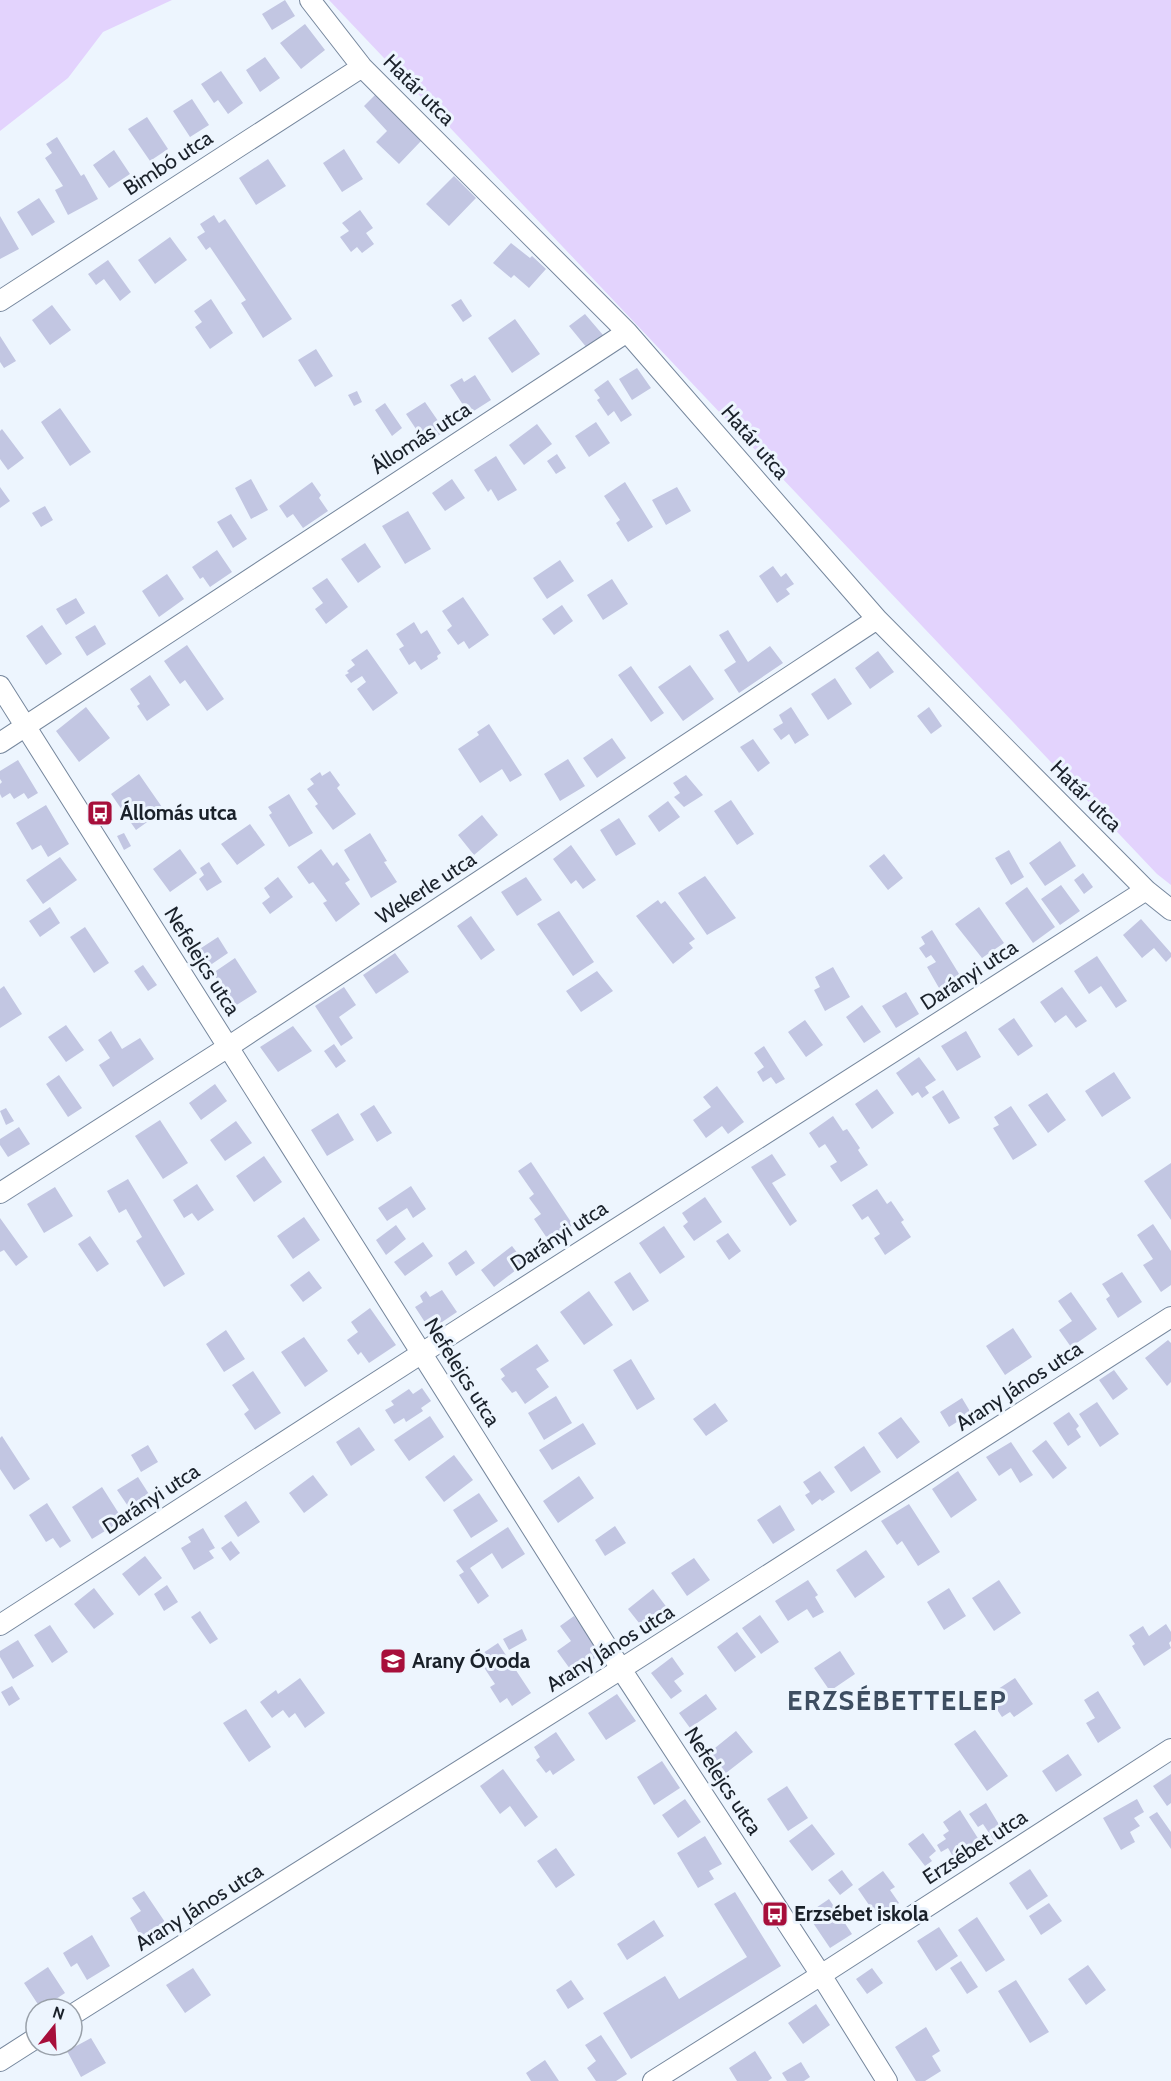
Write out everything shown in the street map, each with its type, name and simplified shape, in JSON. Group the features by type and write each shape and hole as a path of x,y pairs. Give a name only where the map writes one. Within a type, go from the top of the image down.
{"street":[{"name":"Határ utca","path":"310,0 362,67 627,332 877,619 1146,890 1171,910"},
{"name":"Bimbó utca","path":"0,301 362,67"},
{"name":"Állomás utca","path":"0,743 627,332"},
{"name":"Wekerle utca","path":"0,1193 228,1047 877,619"},
{"name":"Nefelejcs utca","path":"0,686 621,1669 821,1975 887,2081"},
{"name":"Darányi utca","path":"0,1625 1146,890"},
{"name":"Arany János utca","path":"84,2007 621,1669 1171,1317"},
{"name":"Erzsébet utca","path":"653,2081 1171,1749"},
{"path":"0,2061 24,2046"}],"shaded area":[{"path":"0,0 172,0 103,32 68,78 0,131"},
{"path":"329,0 1171,0 1171,885 1157,874"}],"building":[{"path":"285,0 295,16 272,30 262,14"},
{"path":"305,24 325,50 301,69 280,43"},
{"path":"265,57 280,78 260,92 246,70"},
{"path":"221,71 243,103 228,114 218,100 214,103 201,84"},
{"path":"376,94 421,141 399,164 376,142 387,131 364,106"},
{"path":"192,99 209,125 190,137 173,111"},
{"path":"147,117 168,149 150,161 128,129"},
{"path":"57,137 81,176 84,174 98,199 68,215 55,190 63,186 45,158 52,153 46,144"},
{"path":"344,149 363,179 342,192 323,163"},
{"path":"114,150 130,174 109,188 93,165"},
{"path":"268,159 286,186 256,205 239,178"},
{"path":"454,176 476,198 449,226 426,204"},
{"path":"39,198 55,222 32,236 17,212"},
{"path":"360,210 373,228 366,233 374,244 362,253 357,247 351,252 340,237 349,231 342,223"},
{"path":"214,215 219,223 225,219 292,319 263,338 241,303 246,300 210,247 206,250 197,237 205,232 200,224"},
{"path":"0,216 19,249 0,259"},
{"path":"170,237 187,260 155,284 138,260"},
{"path":"511,243 530,258 532,256 546,269 529,288 514,275 511,278 493,263"},
{"path":"108,260 131,292 120,301 104,279 96,285 88,274"},
{"path":"211,299 233,333 210,349 195,327 202,322 194,311"},
{"path":"461,299 472,316 463,322 451,305"},
{"path":"52,305 71,330 50,345 32,320"},
{"path":"585,314 603,335 587,348 569,326"},
{"path":"515,319 540,354 512,373 488,338"},
{"path":"0,336 16,361 4,368 0,362"},
{"path":"316,349 333,376 315,387 298,360"},
{"path":"637,368 651,388 632,400 619,379"},
{"path":"475,375 491,400 469,414 450,385 462,378 464,382"},
{"path":"608,380 632,415 621,422 614,411 608,416 597,400 600,398 594,390"},
{"path":"357,391 362,402 354,406 348,395"},
{"path":"425,402 445,431 426,444 406,414"},
{"path":"385,403 402,428 392,436 375,410"},
{"path":"60,408 91,452 70,466 41,422"},
{"path":"596,422 610,443 589,457 575,436"},
{"path":"537,424 552,444 524,465 509,445"},
{"path":"2,429 24,458 8,470 0,459 0,431"},
{"path":"557,454 566,468 556,474 547,461"},
{"path":"496,456 517,490 498,501 491,489 488,492 474,470"},
{"path":"251,479 268,510 251,519 235,488"},
{"path":"452,479 465,498 445,511 432,493"},
{"path":"312,482 328,511 303,528 293,514 287,518 279,506"},
{"path":"625,482 653,527 628,542 616,523 620,520 604,496"},
{"path":"0,487 10,501 0,508"},
{"path":"677,487 691,511 666,525 652,500"},
{"path":"45,506 53,520 41,527 32,513"},
{"path":"408,511 431,549 405,564 382,526"},
{"path":"231,514 247,539 233,548 217,522"},
{"path":"365,543 381,567 358,583 341,559"},
{"path":"217,550 232,572 210,587 203,577 200,579 192,567"},
{"path":"560,560 574,581 547,599 533,578"},
{"path":"773,566 781,577 786,573 794,584 786,589 790,594 777,603 759,576"},
{"path":"167,574 184,599 159,617 142,591"},
{"path":"327,578 348,607 326,624 315,609 323,603 312,588"},
{"path":"612,579 628,604 603,620 587,595"},
{"path":"463,597 489,635 469,649 464,641 458,645 447,630 452,626 442,611"},
{"path":"76,598 85,613 66,625 56,609"},
{"path":"562,605 573,621 554,635 542,619"},
{"path":"414,622 421,634 427,630 441,653 437,656 438,659 421,670 415,661 409,665 399,649 404,646 396,634"},
{"path":"42,625 62,654 46,665 26,636"},
{"path":"95,625 106,644 87,656 75,637"},
{"path":"728,630 748,662 770,646 783,663 739,693 724,670 736,662 719,635"},
{"path":"187,645 224,699 207,711 185,680 180,684 164,661"},
{"path":"367,649 398,693 373,711 357,689 366,682 362,676 351,683 345,675 355,665 351,660"},
{"path":"878,651 894,672 870,689 855,668"},
{"path":"690,665 714,699 683,721 658,687"},
{"path":"631,666 664,713 651,722 618,675"},
{"path":"150,675 170,705 147,721 130,689"},
{"path":"835,678 852,704 828,720 811,694"},
{"path":"86,707 110,738 79,762 56,731"},
{"path":"791,707 809,735 795,744 789,734 781,740 773,729 783,723 779,715"},
{"path":"929,707 942,726 931,734 917,716"},
{"path":"489,724 522,775 510,782 502,769 480,783 458,749 479,735 477,732"},
{"path":"612,738 626,758 597,778 583,758"},
{"path":"753,739 770,763 758,772 740,747"},
{"path":"568,759 585,786 560,801 544,774"},
{"path":"18,760 38,793 28,799 24,793 14,799 10,793 2,798 0,771"},
{"path":"330,771 340,785 337,788 356,814 333,830 315,806 318,804 307,789 314,784 310,779 320,772 322,776"},
{"path":"139,774 164,810 136,830 111,794"},
{"path":"686,775 703,795 684,807 674,797 680,793 673,783"},
{"path":"289,794 313,833 289,847 269,815 272,813 268,807"},
{"path":"731,800 754,834 737,845 714,811"},
{"path":"668,801 680,817 659,832 648,816"},
{"path":"46,805 69,844 48,857 41,845 32,850 16,823"},
{"path":"482,815 498,835 474,855 458,835"},
{"path":"619,818 636,844 616,856 600,830"},
{"path":"250,824 265,845 237,865 221,844"},
{"path":"124,833 131,846 124,850 117,836"},
{"path":"370,833 397,882 371,898 344,850"},
{"path":"1060,841 1076,866 1045,886 1029,863"},
{"path":"571,845 596,880 583,889 576,880 571,884 553,859"},
{"path":"180,849 197,873 170,892 153,869"},
{"path":"321,849 333,866 337,862 350,880 345,883 360,904 336,922 323,903 327,901 313,882 309,884 297,867"},
{"path":"1009,850 1024,877 1011,885 995,858"},
{"path":"884,854 903,878 888,890 869,866"},
{"path":"60,857 77,880 43,904 26,880"},
{"path":"209,862 222,882 207,891 199,879 204,875 200,868"},
{"path":"1083,873 1093,887 1084,894 1074,880"},
{"path":"705,876 736,918 707,935 678,893"},
{"path":"278,877 293,897 270,914 262,903 270,897 264,888"},
{"path":"526,877 542,900 517,916 501,892"},
{"path":"1061,885 1080,911 1060,925 1041,899"},
{"path":"1027,887 1055,927 1033,943 1005,903"},
{"path":"658,900 661,904 665,901 695,939 689,943 693,948 673,964 636,916"},
{"path":"50,907 60,923 40,937 29,921"},
{"path":"979,907 1004,943 982,958 955,924"},
{"path":"559,911 594,962 573,976 537,924"},
{"path":"471,916 495,950 481,960 457,926"},
{"path":"1141,919 1171,953 1171,957 1166,962 1154,948 1142,958 1123,935"},
{"path":"85,927 109,963 94,973 70,937"},
{"path":"932,930 964,982 943,995 927,967 936,962 931,955 926,958 919,948 925,944 921,937"},
{"path":"218,937 228,953 206,968 195,952"},
{"path":"395,953 409,972 376,994 363,975"},
{"path":"1097,956 1127,1001 1116,1008 1101,986 1089,994 1074,971"},
{"path":"235,958 257,992 235,1006 213,973"},
{"path":"143,965 157,985 148,991 134,971"},
{"path":"833,967 850,997 825,1011 814,990 820,987 815,977"},
{"path":"597,971 613,991 581,1012 566,991"},
{"path":"4,986 22,1014 0,1028 0,989"},
{"path":"344,987 356,1005 339,1017 353,1038 341,1046 315,1006"},
{"path":"1062,987 1087,1021 1076,1028 1066,1015 1055,1023 1040,1002"},
{"path":"906,992 919,1014 896,1028 882,1006"},
{"path":"862,1005 881,1032 864,1043 846,1017"},
{"path":"1014,1018 1033,1046 1018,1056 998,1029"},
{"path":"805,1020 823,1045 806,1057 788,1032"},
{"path":"66,1025 84,1050 66,1062 48,1037"},
{"path":"293,1026 312,1051 278,1072 260,1047"},
{"path":"111,1031 122,1049 140,1038 154,1059 113,1087 99,1065 110,1058 98,1040"},
{"path":"966,1031 981,1057 957,1071 941,1046"},
{"path":"334,1044 346,1061 336,1068 324,1051"},
{"path":"764,1046 785,1079 776,1084 771,1077 763,1082 757,1072 764,1067 754,1053"},
{"path":"919,1057 936,1080 925,1087 929,1093 922,1098 918,1092 912,1096 896,1073"},
{"path":"1114,1072 1131,1098 1102,1117 1085,1091"},
{"path":"59,1075 82,1108 68,1117 46,1084"},
{"path":"215,1084 227,1101 201,1120 189,1103"},
{"path":"717,1086 744,1122 728,1134 722,1126 706,1138 693,1120 711,1107 703,1097"},
{"path":"877,1089 894,1113 872,1129 855,1104"},
{"path":"943,1090 960,1118 949,1124 932,1097"},
{"path":"1047,1093 1066,1120 1048,1133 1028,1105"},
{"path":"374,1105 392,1133 377,1142 360,1114"},
{"path":"1011,1106 1037,1145 1013,1160 993,1128 999,1125 994,1117"},
{"path":"6,1108 14,1121 6,1125 0,1111"},
{"path":"338,1113 354,1140 327,1156 311,1130"},
{"path":"833,1116 843,1131 847,1129 868,1165 841,1182 830,1166 837,1162 825,1144 819,1148 809,1133"},
{"path":"160,1120 188,1163 163,1179 135,1136"},
{"path":"236,1121 252,1143 225,1161 210,1140"},
{"path":"19,1127 30,1144 8,1157 0,1145 0,1139"},
{"path":"772,1154 786,1175 772,1183 797,1221 790,1226 751,1167"},
{"path":"264,1156 282,1182 254,1202 236,1176"},
{"path":"531,1162 573,1225 549,1241 534,1219 541,1214 529,1198 534,1194 518,1171"},
{"path":"1171,1163 1171,1220 1144,1181"},
{"path":"128,1179 185,1274 164,1287 136,1241 142,1237 126,1209 119,1213 107,1191"},
{"path":"197,1184 214,1210 198,1221 192,1213 184,1218 173,1200"},
{"path":"411,1186 426,1209 413,1218 407,1208 387,1221 378,1208"},
{"path":"55,1187 73,1216 44,1233 27,1204"},
{"path":"877,1189 887,1204 891,1201 904,1220 901,1222 911,1237 885,1255 874,1238 880,1234 868,1216 862,1220 852,1205"},
{"path":"705,1197 722,1222 694,1241 683,1226 688,1222 682,1213"},
{"path":"304,1217 320,1240 293,1259 277,1236"},
{"path":"0,1218 28,1257 16,1266 4,1250 0,1252"},
{"path":"1153,1224 1171,1251 1171,1285 1161,1292 1143,1265 1153,1259 1137,1235"},
{"path":"396,1225 406,1239 386,1255 376,1240"},
{"path":"664,1226 685,1257 660,1274 639,1243"},
{"path":"728,1233 741,1251 729,1260 716,1241"},
{"path":"90,1236 109,1264 97,1272 78,1244"},
{"path":"423,1242 433,1256 405,1276 394,1262"},
{"path":"512,1246 525,1263 494,1287 481,1270"},
{"path":"466,1250 475,1263 456,1276 448,1263"},
{"path":"309,1271 322,1288 303,1302 290,1285"},
{"path":"630,1272 649,1301 633,1311 614,1282"},
{"path":"1122,1272 1142,1302 1118,1318 1106,1299 1110,1296 1102,1284"},
{"path":"442,1290 457,1312 430,1330 415,1307 423,1302 420,1296 426,1291 430,1297"},
{"path":"589,1291 613,1325 584,1345 560,1312"},
{"path":"1071,1292 1097,1329 1071,1347 1059,1330 1072,1321 1058,1301"},
{"path":"370,1308 396,1345 369,1363 361,1352 358,1355 347,1340 358,1332 351,1322"},
{"path":"1013,1328 1032,1357 1005,1375 986,1346"},
{"path":"226,1330 245,1359 224,1372 206,1344"},
{"path":"304,1337 328,1371 305,1387 281,1352"},
{"path":"1168,1340 1171,1343 1171,1382 1167,1386 1145,1358"},
{"path":"537,1344 549,1361 536,1369 549,1387 525,1404 516,1391 512,1393 501,1379 505,1376 500,1369"},
{"path":"631,1359 655,1399 637,1410 613,1370"},
{"path":"1114,1370 1128,1389 1113,1400 1099,1380"},
{"path":"253,1371 281,1413 255,1430 244,1414 249,1410 232,1385"},
{"path":"422,1388 431,1401 421,1408 423,1411 406,1422 404,1418 394,1424 385,1410 394,1405 391,1401 409,1389 413,1394"},
{"path":"556,1396 572,1423 544,1440 528,1413"},
{"path":"962,1398 971,1413 949,1427 940,1412"},
{"path":"1097,1402 1119,1434 1100,1447 1079,1414"},
{"path":"715,1403 728,1421 706,1436 693,1419"},
{"path":"1069,1412 1079,1426 1076,1429 1081,1437 1068,1446 1053,1423"},
{"path":"430,1416 444,1437 409,1461 394,1440"},
{"path":"901,1417 920,1442 897,1459 878,1433"},
{"path":"583,1423 596,1444 552,1470 539,1450"},
{"path":"359,1427 375,1450 351,1466 336,1442"},
{"path":"2,1436 30,1479 14,1490 0,1469 0,1438"},
{"path":"1046,1440 1067,1468 1053,1479 1032,1451"},
{"path":"1011,1442 1033,1475 1020,1483 1011,1468 999,1476 986,1457"},
{"path":"148,1445 158,1462 141,1472 131,1455"},
{"path":"864,1446 881,1472 851,1492 834,1467"},
{"path":"454,1455 473,1480 444,1502 425,1477"},
{"path":"820,1471 835,1492 812,1505 805,1495 810,1492 803,1482"},
{"path":"958,1471 977,1500 951,1518 932,1489"},
{"path":"313,1475 328,1495 304,1513 289,1493"},
{"path":"579,1476 594,1498 558,1523 543,1501"},
{"path":"138,1477 154,1502 134,1515 117,1490"},
{"path":"102,1487 123,1520 92,1539 72,1507"},
{"path":"479,1493 498,1521 471,1538 453,1510"},
{"path":"246,1501 260,1522 238,1537 224,1516"},
{"path":"47,1503 71,1541 60,1548 53,1538 46,1542 29,1515"},
{"path":"909,1504 940,1552 918,1566 902,1541 897,1545 881,1521"},
{"path":"780,1505 795,1530 773,1544 757,1520"},
{"path":"615,1526 626,1543 605,1556 595,1540"},
{"path":"508,1527 525,1554 502,1569 492,1553 470,1568 489,1596 478,1604 459,1575 464,1572 456,1561"},
{"path":"203,1528 215,1548 209,1551 214,1558 194,1570 181,1548 191,1542 188,1537"},
{"path":"231,1541 240,1553 230,1561 221,1548"},
{"path":"866,1550 885,1577 855,1598 836,1570"},
{"path":"145,1556 162,1578 139,1596 122,1574"},
{"path":"694,1558 710,1580 687,1596 671,1573"},
{"path":"808,1580 818,1595 815,1597 824,1612 813,1618 807,1609 788,1621 775,1601"},
{"path":"999,1580 1021,1613 994,1631 972,1598"},
{"path":"167,1585 178,1602 164,1611 154,1594"},
{"path":"94,1588 114,1614 94,1629 74,1604"},
{"path":"949,1588 966,1616 944,1630 927,1602"},
{"path":"653,1589 668,1609 643,1628 628,1609"},
{"path":"200,1611 218,1639 210,1644 191,1617"},
{"path":"760,1615 779,1642 761,1654 742,1628"},
{"path":"574,1616 601,1654 573,1673 557,1651 571,1641 560,1626"},
{"path":"1166,1624 1171,1632 1169,1643 1171,1648 1144,1666 1132,1646 1135,1644 1129,1635 1143,1626 1149,1636"},
{"path":"50,1625 68,1652 52,1663 34,1635"},
{"path":"522,1629 527,1640 509,1650 503,1639"},
{"path":"737,1632 756,1657 735,1672 717,1647"},
{"path":"18,1640 34,1666 13,1679 0,1657 0,1651"},
{"path":"498,1643 531,1693 512,1706 507,1698 500,1703 490,1687 495,1684 477,1657"},
{"path":"840,1651 855,1674 830,1691 814,1668"},
{"path":"672,1657 684,1674 674,1681 682,1691 671,1699 651,1673"},
{"path":"300,1678 325,1713 305,1728 295,1713 289,1718 283,1710 272,1718 260,1702 276,1690 278,1694"},
{"path":"1015,1678 1033,1704 1014,1717 1010,1712 1002,1717 992,1702 999,1697 995,1691"},
{"path":"12,1686 20,1699 9,1706 1,1692"},
{"path":"1098,1691 1121,1728 1098,1743 1086,1723 1095,1718 1084,1700"},
{"path":"617,1694 636,1721 606,1740 588,1713"},
{"path":"706,1694 717,1709 690,1728 679,1713"},
{"path":"246,1709 271,1747 249,1762 223,1723"},
{"path":"975,1730 1008,1776 987,1791 954,1744"},
{"path":"736,1731 753,1752 726,1773 710,1752"},
{"path":"556,1732 575,1760 553,1775 550,1770 546,1773 536,1760 540,1757 534,1747"},
{"path":"1068,1754 1082,1775 1056,1792 1042,1771"},
{"path":"662,1761 680,1788 654,1805 637,1777"},
{"path":"503,1769 538,1817 525,1827 510,1806 500,1814 480,1786"},
{"path":"1171,1774 1171,1803 1167,1806 1153,1786"},
{"path":"787,1786 808,1818 788,1831 767,1799"},
{"path":"685,1799 701,1822 678,1838 662,1815"},
{"path":"1137,1799 1144,1812 1134,1818 1140,1826 1130,1832 1135,1842 1121,1850 1103,1818"},
{"path":"986,1803 1006,1836 995,1842 983,1824 978,1827 969,1814"},
{"path":"960,1810 981,1843 955,1860 948,1848 941,1852 937,1845 946,1839 943,1835 949,1831 943,1822"},
{"path":"1157,1812 1171,1832 1171,1849 1149,1817"},
{"path":"812,1824 835,1854 812,1871 789,1841"},
{"path":"923,1833 936,1851 929,1857 932,1861 925,1866 908,1844"},
{"path":"705,1836 722,1864 709,1871 714,1879 698,1888 677,1853"},
{"path":"556,1848 575,1875 556,1888 537,1861"},
{"path":"1030,1869 1048,1896 1027,1910 1009,1883"},
{"path":"842,1870 853,1885 840,1895 828,1880"},
{"path":"883,1871 895,1887 890,1890 899,1903 878,1918 858,1889"},
{"path":"144,1891 169,1928 153,1939 149,1932 141,1937 130,1918 141,1911 132,1898"},
{"path":"735,1892 781,1966 631,2059 603,2013 665,1976 679,1999 747,1957 714,1904"},
{"path":"829,1899 852,1934 830,1948 807,1914"},
{"path":"1049,1903 1062,1921 1041,1935 1029,1916"},
{"path":"977,1917 1005,1960 986,1972 958,1930"},
{"path":"654,1920 664,1936 627,1960 617,1944"},
{"path":"939,1927 958,1956 936,1971 917,1941"},
{"path":"92,1935 110,1966 87,1980 77,1963 71,1967 63,1953"},
{"path":"961,1961 978,1987 967,1994 950,1968"},
{"path":"1088,1965 1106,1990 1086,2005 1068,1979"},
{"path":"48,1967 65,1993 59,1997 33,1997 24,1983"},
{"path":"193,1968 211,1995 185,2013 166,1985"},
{"path":"872,1968 883,1983 867,1994 856,1979"},
{"path":"571,1980 584,1999 568,2009 556,1990"},
{"path":"1016,1980 1049,2032 1030,2043 998,1991"},
{"path":"816,2004 830,2025 803,2044 788,2023"},
{"path":"926,2027 940,2051 932,2056 941,2071 925,2081 916,2081 895,2047"},
{"path":"601,2035 627,2074 616,2081 596,2081 587,2068 596,2061 585,2045"},
{"path":"91,2038 106,2063 81,2077 70,2057 84,2057 84,2042"},
{"path":"755,2051 772,2078 768,2081 737,2081 729,2068"},
{"path":"545,2060 559,2081 531,2081 526,2073"},
{"path":"801,2062 810,2077 804,2081 787,2081 782,2073"}],"place":[{"name":"Állomás utca","path":"100,813"},
{"name":"Arany Óvoda","path":"393,1661"},
{"name":"Erzsébet iskola","path":"775,1914"}],"district":[{"name":"ERZSÉBETTELEP","path":"897,1701"}]}
